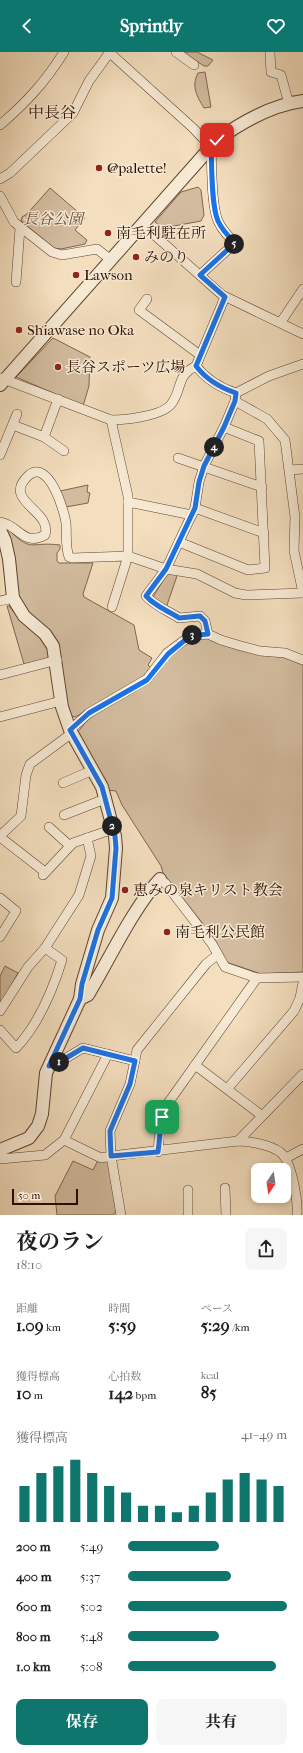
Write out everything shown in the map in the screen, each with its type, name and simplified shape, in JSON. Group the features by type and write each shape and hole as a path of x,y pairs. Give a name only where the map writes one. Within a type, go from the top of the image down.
{"street":[{"path":"0,125 12,109 47,85 64,52"},
{"path":"176,52 194,65"},
{"path":"270,52 271,72 281,75 289,104"},
{"path":"0,179 10,173 73,113 89,81 110,53 193,128 211,147 214,206 217,220 223,231 235,243 200,275"},
{"path":"225,297 196,366 186,371 172,404 166,408 137,419 111,420 58,399 2,381 211,147 224,136 255,116 289,104 303,101"},
{"path":"0,196 14,222 52,252 62,255 97,249 111,260"},
{"path":"142,224 225,297 281,322 303,334"},
{"path":"17,276 16,239 20,228"},
{"path":"281,322 303,289"},
{"path":"147,300 139,310 165,326 200,355"},
{"path":"208,634 205,621 200,616 179,618 170,611 160,609 145,598 166,569 194,511 199,482 204,466 224,427 235,397 269,376 303,364"},
{"path":"0,522 7,523 27,538 37,540 45,535 45,523 22,500 19,495 23,480 31,473 38,472 46,476 62,506 66,523 69,557 128,556 166,569 197,574 235,593 246,595 303,593 294,551 295,517 285,440 267,419 200,372 196,366"},
{"path":"44,437 58,399"},
{"path":"0,455 17,414"},
{"path":"111,420 128,502 128,556 112,607"},
{"path":"12,425 44,437 64,451"},
{"path":"179,542 248,570 265,568 262,487 258,441 224,427"},
{"path":"178,458 262,487"},
{"path":"290,470 303,469"},
{"path":"128,502 194,511 264,533"},
{"path":"0,530 5,541 9,559 13,598 24,616 51,641 57,660 61,701 71,731 93,770 105,799 113,829 116,848 112,898 98,930 82,984 80,999 46,1073 42,1114 38,1126 29,1138 0,1150"},
{"path":"0,601 13,598"},
{"path":"113,829 73,843 44,873 0,836 21,816 26,775 30,764 71,731 89,713 147,680 168,654 190,636 208,634 241,646 260,651 285,653 303,660"},
{"path":"0,675 57,660"},
{"path":"0,717 61,701"},
{"path":"62,783 93,770"},
{"path":"64,815 105,799"},
{"path":"49,827 70,846"},
{"path":"0,1011 28,967 45,948 79,895 91,856 87,838"},
{"path":"80,999 88,995 151,888 160,879 166,884 212,944 225,967 257,978 303,977"},
{"path":"0,898 16,911 0,936"},
{"path":"0,1030 16,1048 24,1040 53,988 62,960 45,948"},
{"path":"121,1215 111,1156 110,1131 130,1084 139,1047 206,964 217,955"},
{"path":"158,1152 160,1125 166,1106 257,978"},
{"path":"228,1088 294,1010 300,998 303,983"},
{"path":"49,1066 56,1064 83,1048 135,1061"},
{"path":"0,1159 45,1155 64,1140 108,1054"},
{"path":"196,1065 228,1088 261,1115"},
{"path":"238,1141 261,1115 303,1074"},
{"path":"64,1140 101,1158 238,1141 246,1141 273,1149 280,1152 286,1158 298,1201 296,1215"},
{"path":"286,1158 302,1151"},
{"path":"226,1188 226,1215"},
{"path":"188,1190 188,1215"}],"green space":[{"path":"183,52 197,52 213,60 208,66 204,66"},
{"path":"205,72 211,107 204,108 197,95 195,83 198,73"},
{"path":"198,187 201,190 204,215 201,221 163,228 155,222 181,192"},
{"name":"長谷公園","path":"50,188 85,218 75,230 87,240 85,244 61,249 54,248 21,221 22,217 27,214"},
{"name":"長谷スポーツ広場","path":"53,338 90,357 89,386 83,406 16,377"},
{"path":"88,485 87,492 90,493 88,503 66,507 60,491"},
{"path":"7,528 15,536 27,544 60,545 60,549 57,553 57,561 59,563 93,563 83,594 84,597 134,625 139,650 152,658 148,665 151,668 145,675 127,689 75,717 72,716 67,710 56,643 31,619 31,614 21,604 18,597 5,529"},
{"path":"171,572 178,573 166,608 153,597 167,574"},
{"path":"7,606 9,606 20,620 47,642 49,659 24,664"},
{"path":"207,636 303,663 303,972 261,974 226,962 214,938 163,873 161,866 122,805 116,791 107,790 78,735 78,732 91,715 148,682 171,655 189,641"},
{"path":"5,966 18,973 0,1005 0,976"},
{"path":"98,1160 105,1160 109,1162 117,1210 113,1215 57,1215 55,1196 73,1161 93,1170"}],"place":[{"name":"@palette!","path":"99,168"},
{"name":"南毛利駐在所","path":"108,233"},
{"name":"みのり","path":"136,257"},
{"name":"Lawson","path":"76,275"},
{"name":"Shiawase no Oka","path":"19,330"},
{"name":"長谷スポーツ広場","path":"58,367"},
{"name":"恵みの泉キリスト教会","path":"125,890"},
{"name":"南毛利公民館","path":"167,932"}],"district":[{"name":"中長谷","path":"52,112"}],"route":[{"path":"162,1117 158,1152 111,1156 110,1131 130,1084 135,1061 83,1048 56,1064 49,1066 80,999 82,984 98,930 112,898 116,848 115,836 102,787 70,730 89,713 147,680 168,654 190,636 208,634 205,621 200,616 179,618 170,611 160,609 146,596 166,569 195,508 199,482 204,466 224,427 235,401 236,393 215,383 200,372 196,366 225,297 200,275 235,243 223,231 217,220 214,206 211,147 217,140"}]}
